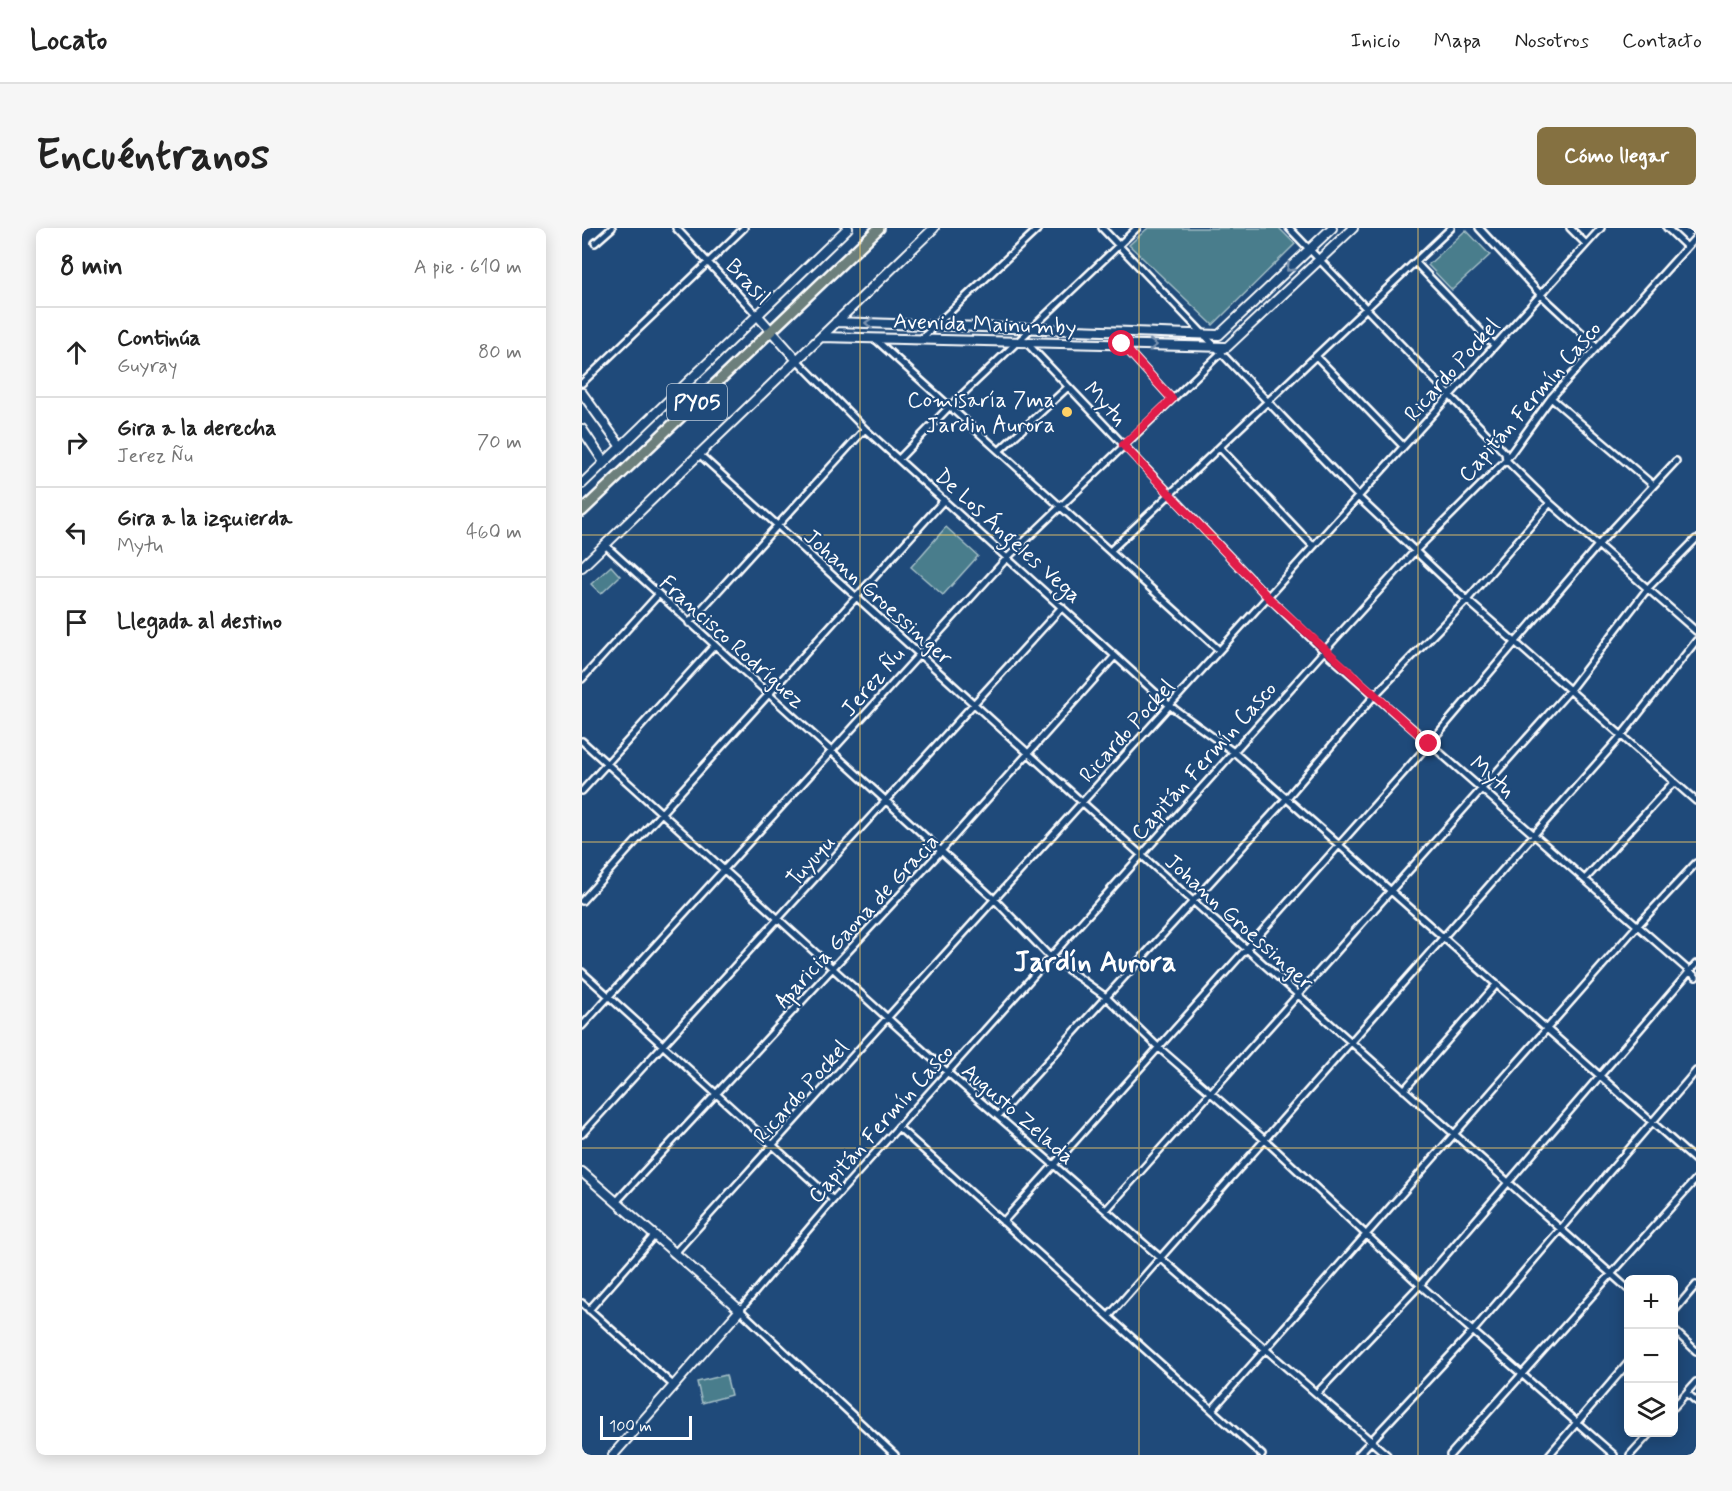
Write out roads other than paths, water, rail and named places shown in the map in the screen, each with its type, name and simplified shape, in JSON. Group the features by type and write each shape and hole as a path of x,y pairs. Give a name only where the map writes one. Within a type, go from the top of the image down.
{"highway":[{"name":"PY05","path":"582,511 879,228"}],"street":[{"path":"595,243 612,228"},
{"name":"Brasil","path":"676,228 771,332"},
{"path":"582,383 744,228"},
{"path":"582,484 848,228"},
{"path":"582,567 934,228"},
{"path":"921,339 1039,228"},
{"path":"1102,228 1205,335 1221,348 1268,402 1358,497 1467,600 1696,801"},
{"path":"899,459 949,407 1022,341 1137,228"},
{"path":"1289,228 1504,453 1506,460 1550,503 1696,631"},
{"name":"Avenida Mainumby","path":"836,322 1219,335 1332,228"},
{"path":"1221,348 1320,261 1353,228"},
{"path":"1110,551 1451,228"},
{"path":"1479,228 1540,294 1597,347"},
{"path":"1570,228 1586,244"},
{"name":"Ricardo Pockel","path":"674,1254 1601,228"},
{"path":"1667,228 1687,247"},
{"name":"Capitán Fermín Casco","path":"740,1310 833,1200 1141,854 1235,753 1415,551 1506,460 1551,398 1696,237"},
{"path":"1416,263 1494,345"},
{"name":"De Los Ángeles Vega","path":"771,332 865,429 1169,705 1235,753 1696,1161"},
{"name":"Avenida Mainumby","path":"821,337 1221,348"},
{"path":"874,338 1220,650"},
{"name":"Mytu","path":"1022,341 1268,597 1324,651 1429,744 1482,786 1696,977"},
{"path":"1122,344 1172,399"},
{"name":"Jerez Ñu","path":"582,1026 1007,558 1172,399 1221,348"},
{"path":"1317,357 1403,446"},
{"path":"999,451 1068,387"},
{"path":"582,393 621,447"},
{"path":"1551,398 1653,485"},
{"path":"582,429 604,462"},
{"path":"689,623 865,429"},
{"path":"1220,448 1313,546"},
{"name":"Johann Groessinger","path":"699,454 1028,754 1624,1285"},
{"path":"1003,1221 1429,744 1599,544 1676,460"},
{"path":"582,901 858,598 944,500"},
{"path":"998,1116 1286,799 1374,696 1467,600 1550,503"},
{"path":"1107,1210 1299,996 1482,786 1569,691 1648,588 1696,539"},
{"name":"Francisco Rodríguez","path":"605,545 995,900 1050,957 1106,997 1420,1285 1614,1455"},
{"path":"582,679 658,595"},
{"name":"Tuyuyu","path":"582,1134 664,1047 1062,607"},
{"path":"1109,1316 1622,735 1696,641"},
{"path":"582,791 714,646"},
{"name":"Aparicia Gaona de Gracia","path":"616,1202 718,1095 1115,656"},
{"name":"Augusto Zelada","path":"582,741 947,1071 1387,1455"},
{"path":"1585,879 1674,782"},
{"path":"1212,1410 1638,925 1696,863"},
{"path":"1317,1394 1420,1285 1510,1183 1696,964"},
{"path":"582,972 833,1200"},
{"path":"1404,1090 1496,985"},
{"path":"1358,1455 1473,1331 1696,1071"},
{"path":"898,1127 1262,1455"},
{"path":"582,1172 740,1310 895,1455"},
{"path":"1450,1455 1696,1179"},
{"path":"589,1310 654,1236"},
{"path":"1678,1306 1696,1286"},
{"path":"582,1303 674,1386"},
{"path":"613,1455 740,1310"},
{"path":"1678,1334 1696,1351"},
{"path":"1550,1455 1624,1369"},
{"path":"1678,1402 1696,1382"},
{"path":"1686,1393 1696,1401"},
{"path":"1630,1455 1646,1437"}],"place":[{"name":"Comisaría 7ma Jardin Aurora","path":"1067,412"}],"district":[{"name":"Jardín Aurora","path":"1095,961"}]}
